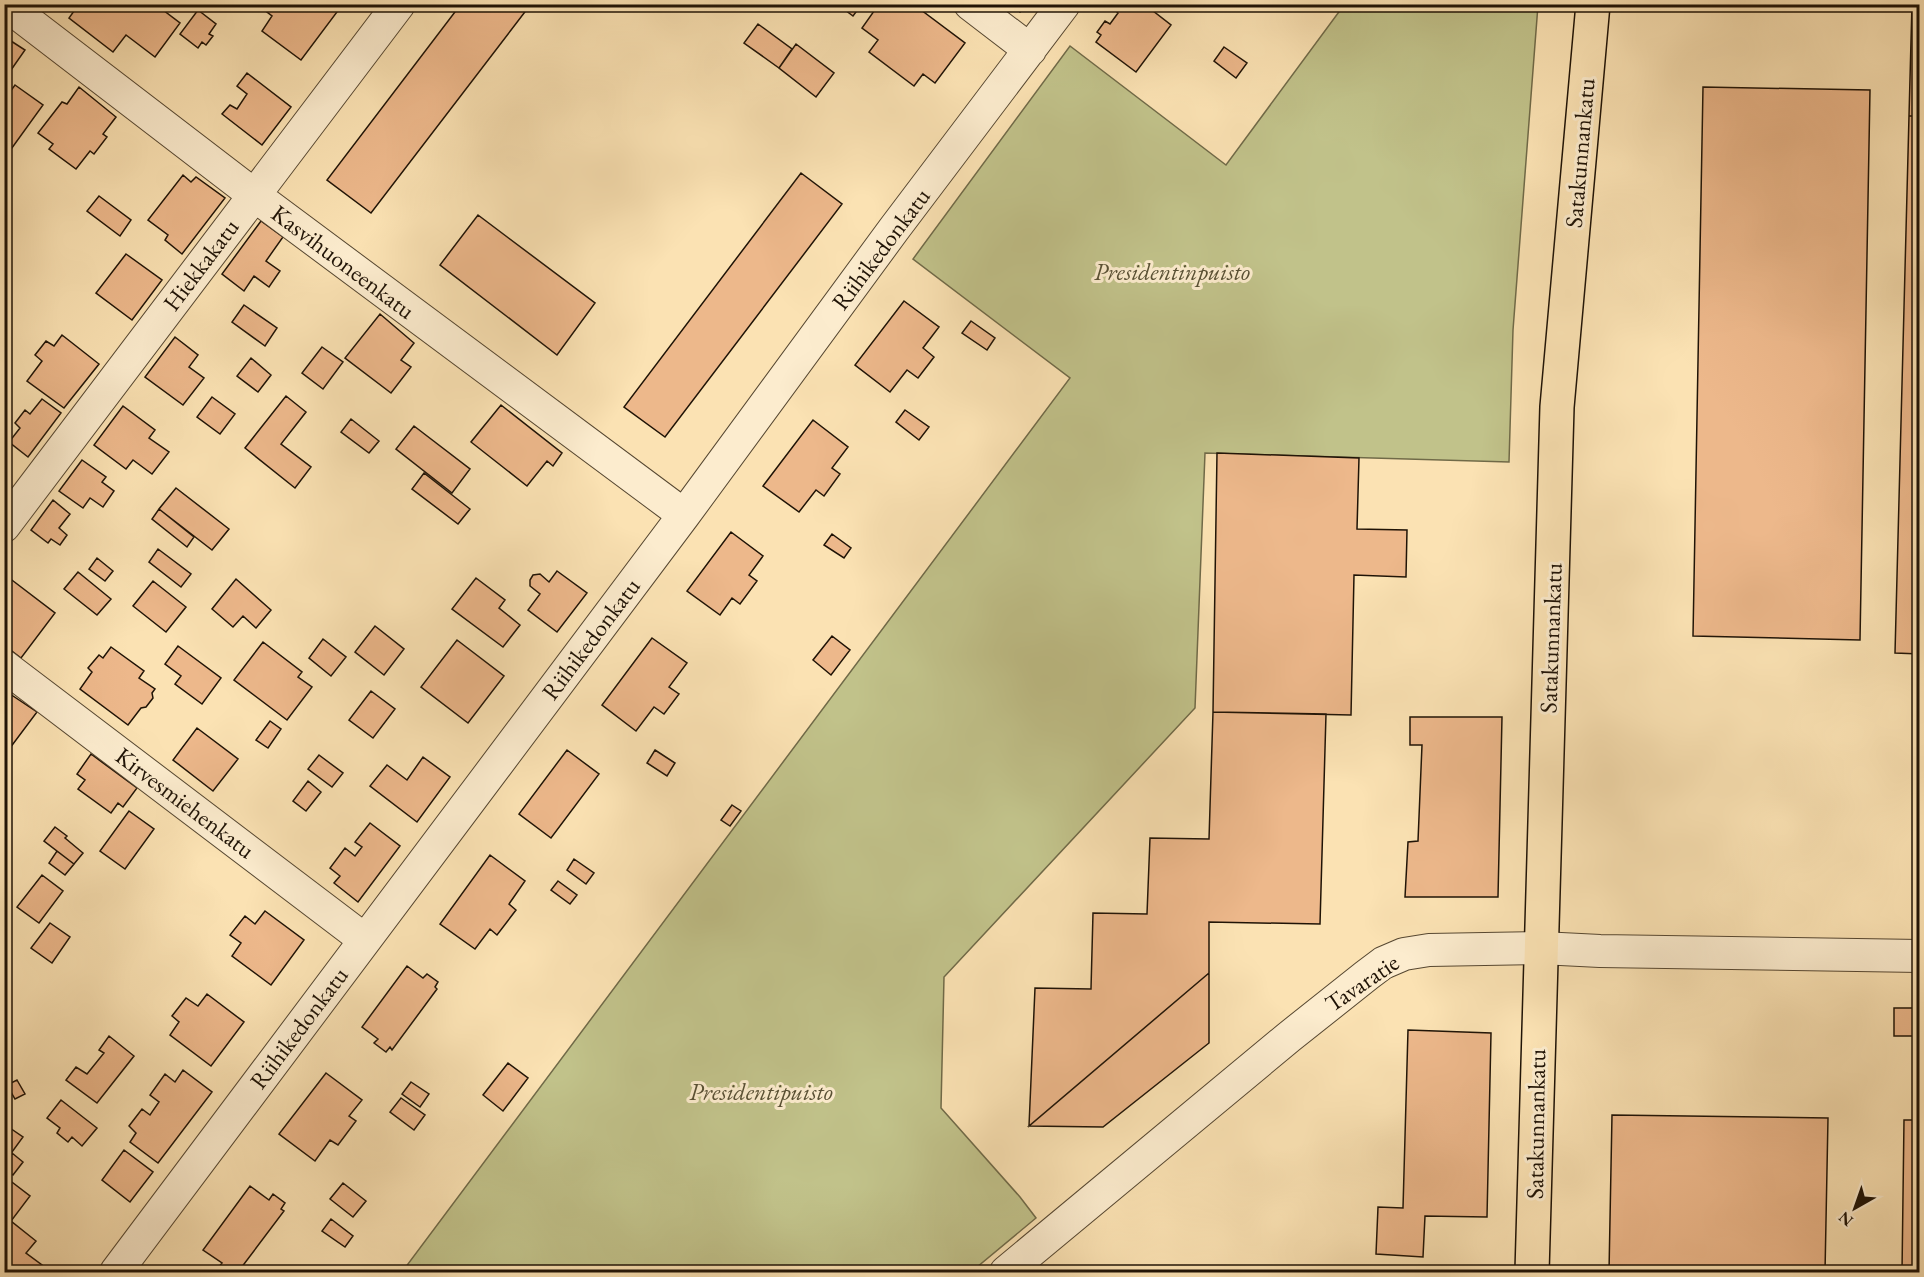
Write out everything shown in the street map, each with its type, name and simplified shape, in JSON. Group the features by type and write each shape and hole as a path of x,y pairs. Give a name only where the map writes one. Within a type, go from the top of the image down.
{"main road":[{"name":"Satakunnankatu","path":"1532,1272 1557,407 1593,4"}],"street":[{"name":"Kasvihuoneenkatu","path":"5,4 254,195 684,515"},
{"name":"Hiekkakatu","path":"4,525 399,4"},
{"path":"970,4 1030,50"},
{"name":"Riihikedonkatu","path":"116,1272 1064,4"},
{"name":"Kirvesmiehenkatu","path":"4,666 365,940"},
{"name":"Tavaratie","path":"1006,1272 1289,1036 1383,963 1404,954 1429,950 1541,948 1920,956"}],"green space":[{"name":"Presidentipuisto","path":"1344,5 1538,5 1513,330 1509,462 1205,453 1195,708 944,977 941,1108 1036,1218 971,1272 402,1272 1070,378 913,259 1070,46 1226,165"}],"building":[{"path":"79,4 155,4 180,23 155,57 126,35 113,52 69,18"},
{"path":"266,4 327,4 337,12 301,60 262,31 272,16 263,9"},
{"path":"461,4 531,4 371,213 327,180"},
{"path":"837,4 862,4 853,16"},
{"path":"879,4 913,4 965,43 935,83 923,74 914,86 869,52 878,40 862,28"},
{"path":"1010,4 1026,4 1020,12"},
{"path":"1118,4 1144,4 1171,25 1136,72 1096,42 1101,35 1097,32 1105,21 1110,24 1118,13 1114,9"},
{"path":"1912,4 1920,4 1920,116 1909,116"},
{"path":"198,10 216,24 209,34 213,36 206,45 202,42 198,48 180,34"},
{"path":"758,24 792,49 779,68 744,43"},
{"path":"11,41 25,50 4,80 4,50"},
{"path":"796,44 834,73 816,97 779,68"},
{"path":"1224,47 1247,63 1236,78 1214,61"},
{"path":"247,73 291,107 262,145 222,114 230,105 237,109 247,94 237,86"},
{"path":"15,85 43,105 9,152 4,149 4,100"},
{"path":"79,87 116,117 103,134 107,137 94,154 90,151 76,169 49,149 53,144 38,133 62,102 67,104"},
{"path":"1703,87 1870,90 1860,640 1693,636"},
{"path":"1909,116 1920,116 1920,654 1895,653"},
{"path":"801,173 842,204 665,437 624,407"},
{"path":"183,175 191,182 196,177 225,198 182,254 165,240 168,235 148,220"},
{"path":"99,196 131,220 120,236 87,211"},
{"path":"478,215 595,303 557,355 440,265"},
{"path":"261,221 283,237 266,261 280,271 269,287 254,276 244,291 222,274"},
{"path":"126,254 162,280 132,320 96,293"},
{"path":"904,301 939,327 923,348 934,357 918,378 907,370 890,392 855,365"},
{"path":"244,305 277,328 265,346 232,322"},
{"path":"380,314 414,343 401,360 411,367 391,393 345,358"},
{"path":"971,321 995,338 987,350 962,333"},
{"path":"62,335 99,364 64,408 27,381 42,361 35,355 46,341 54,346"},
{"path":"175,337 198,355 189,367 204,378 183,405 145,377"},
{"path":"322,347 343,362 323,389 302,373"},
{"path":"251,358 271,375 258,392 237,376"},
{"path":"286,396 306,412 281,444 311,467 295,488 245,448"},
{"path":"212,397 235,414 220,434 197,417"},
{"path":"42,399 61,413 28,457 9,442 20,428 15,423 25,410 30,414"},
{"path":"501,405 562,453 553,466 547,461 527,486 471,442"},
{"path":"123,406 155,430 149,438 169,452 152,474 133,460 126,469 94,445"},
{"path":"905,410 929,427 919,440 896,422"},
{"path":"351,419 379,441 369,453 341,432"},
{"path":"813,420 848,447 832,468 840,474 824,496 816,490 799,512 763,486"},
{"path":"414,426 470,469 452,493 396,449"},
{"path":"1217,453 1359,458 1357,529 1407,530 1406,577 1354,575 1351,715 1213,712"},
{"path":"82,460 106,477 102,482 114,491 103,507 90,498 83,508 59,491"},
{"path":"424,473 470,509 458,524 412,489"},
{"path":"176,488 229,529 212,550 159,509"},
{"path":"53,500 70,514 59,528 67,535 60,545 51,539 48,543 31,530"},
{"path":"159,509 194,537 187,547 152,519"},
{"path":"731,532 763,556 749,575 757,581 740,604 732,598 720,615 687,591"},
{"path":"832,534 851,548 844,558 824,545"},
{"path":"158,549 191,574 181,587 149,562"},
{"path":"97,558 113,571 105,581 89,569"},
{"path":"557,571 587,593 557,632 528,610 540,594 530,586 533,575 540,574 549,582"},
{"path":"78,572 111,599 97,615 64,589"},
{"path":"4,574 55,613 21,658 4,645"},
{"path":"476,578 505,600 499,608 520,625 503,647 452,609"},
{"path":"236,579 271,610 256,628 243,616 233,627 212,609"},
{"path":"153,581 186,607 166,632 133,606"},
{"path":"375,626 404,649 384,675 355,652"},
{"path":"832,636 850,650 831,675 813,660"},
{"path":"652,638 687,663 669,687 679,694 664,714 654,707 636,731 602,705"},
{"path":"323,639 346,657 331,676 309,658"},
{"path":"457,640 504,676 468,723 421,687"},
{"path":"263,642 302,672 298,677 312,687 287,720 234,680"},
{"path":"178,646 221,678 202,704 175,684 181,676 165,664"},
{"path":"111,647 144,671 139,678 155,689 152,693 153,698 146,707 141,708 128,725 80,689 92,672 88,668 99,655 103,658"},
{"path":"371,691 395,709 373,738 349,720"},
{"path":"7,692 37,712 4,756 4,695"},
{"path":"1213,712 1326,714 1320,924 1209,922 1209,973 1029,1126 1035,988 1091,989 1093,913 1147,914 1150,838 1209,839"},
{"path":"1410,717 1502,717 1498,897 1405,897 1408,842 1418,841 1422,745 1410,745"},
{"path":"270,721 281,729 268,748 256,740"},
{"path":"197,728 238,759 213,791 173,760"},
{"path":"567,750 599,774 551,838 519,814"},
{"path":"655,750 675,763 667,776 647,763"},
{"path":"91,754 137,788 123,807 118,803 111,813 78,789 85,780 77,774"},
{"path":"319,755 343,773 332,787 308,769"},
{"path":"423,757 450,777 417,822 370,786 387,765 407,780"},
{"path":"308,781 321,792 306,811 293,801"},
{"path":"732,805 741,811 730,826 721,820"},
{"path":"129,811 154,829 125,869 100,851"},
{"path":"370,823 400,846 358,902 334,883 340,876 330,868 345,848 355,856 362,847 355,842"},
{"path":"55,827 83,853 74,864 44,841"},
{"path":"57,851 74,864 65,875 49,863"},
{"path":"490,855 525,881 509,904 516,910 497,935 490,929 475,949 440,924"},
{"path":"574,859 594,873 586,884 567,870"},
{"path":"42,875 63,891 39,923 17,907"},
{"path":"558,881 577,895 570,904 551,890"},
{"path":"265,911 304,940 271,985 232,956 241,943 230,935 245,916 255,924"},
{"path":"50,923 70,937 52,963 31,948"},
{"path":"407,966 423,978 427,974 438,982 435,987 437,989 392,1050 390,1047 386,1052 374,1043 378,1039 362,1027"},
{"path":"1209,973 1209,1043 1103,1127 1029,1126"},
{"path":"207,994 244,1022 211,1066 170,1035 179,1022 172,1016 186,998 198,1006"},
{"path":"1894,1008 1920,1008 1920,1036 1894,1036"},
{"path":"1408,1030 1491,1033 1487,1217 1425,1216 1423,1257 1376,1254 1378,1207 1403,1208"},
{"path":"109,1036 134,1056 97,1103 66,1080 76,1067 87,1074 104,1053 99,1050"},
{"path":"508,1063 528,1078 503,1111 483,1095"},
{"path":"183,1070 212,1092 158,1163 130,1142 136,1133 129,1126 142,1109 150,1115 159,1102 150,1095 165,1074 175,1082"},
{"path":"326,1073 362,1100 349,1116 356,1121 338,1145 330,1140 315,1161 279,1134"},
{"path":"17,1080 25,1094 15,1099 7,1085"},
{"path":"411,1082 429,1094 420,1107 402,1094"},
{"path":"1919,1092 1920,1272 1902,1272 1904,1120 1919,1120"},
{"path":"401,1098 425,1115 414,1130 390,1112"},
{"path":"61,1100 97,1128 82,1146 72,1137 68,1142 57,1133 60,1128 47,1118"},
{"path":"1612,1115 1828,1118 1825,1272 1609,1272"},
{"path":"4,1124 23,1137 4,1163"},
{"path":"124,1150 153,1172 130,1202 102,1180"},
{"path":"12,1153 23,1162 13,1175 4,1169 4,1163"},
{"path":"4,1176 30,1196 11,1221 36,1241 26,1253 42,1265 37,1272 4,1272"},
{"path":"343,1183 366,1201 353,1217 330,1199"},
{"path":"250,1186 269,1200 273,1194 285,1203 281,1209 284,1211 238,1272 225,1272 218,1268 222,1263 203,1250"},
{"path":"331,1219 353,1236 345,1247 322,1231"}],"park label":[{"name":"Presidentinpuisto","path":"1172,272"}]}
